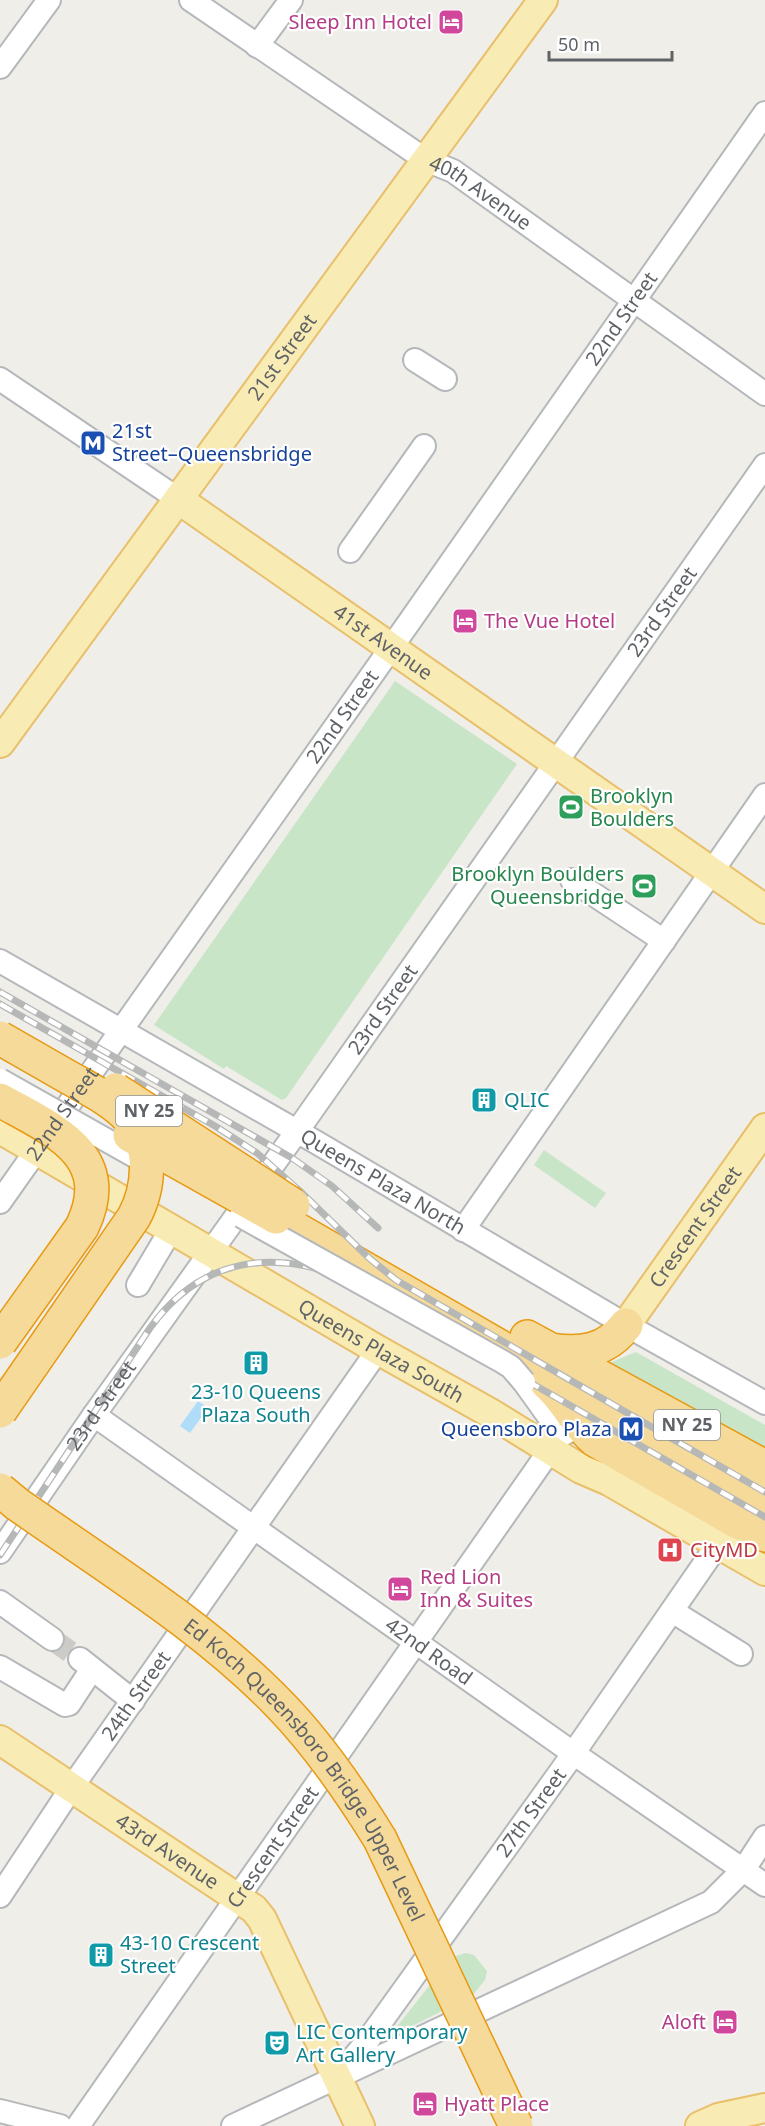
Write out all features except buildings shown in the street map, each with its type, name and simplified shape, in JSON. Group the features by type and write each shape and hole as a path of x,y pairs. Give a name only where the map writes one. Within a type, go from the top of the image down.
{"highway":[{"name":"NY 25","path":"0,1025 129,1098 285,1221 552,1387 588,1435 726,1532 765,1535"},
{"path":"0,1038 100,1095 125,1114 139,1135 146,1155 147,1177 144,1195 134,1217 0,1411"},
{"path":"0,1057 92,1109 118,1130 135,1160 137,1179 133,1198 124,1215 0,1392"},
{"name":"NY 25","path":"0,1063 285,1221 551,1350 765,1467"},
{"path":"0,1101 62,1136 76,1147 85,1163 92,1187 90,1207 82,1227 0,1342"},
{"path":"551,1350 577,1352 595,1349 611,1342 626,1325"},
{"name":"NY 25","path":"519,1368 765,1500"},
{"name":"Ed Koch Queensboro Bridge Upper Level","path":"0,1490 16,1504 219,1649 280,1705 329,1763 358,1803 390,1859 516,2126"},
{"name":"Ed Koch Queensboro Bridge Upper Level","path":"0,1516 169,1634 214,1669 256,1710 300,1759 334,1806 364,1859 491,2126"},
{"path":"726,1532 765,1542"}],"main road":[{"name":"21st Street","path":"0,743 543,0"},
{"name":"41st Avenue","path":"178,499 765,909"},
{"name":"Crescent Street","path":"626,1325 765,1128"},
{"name":"Queens Plaza South","path":"0,1129 492,1414 550,1450 726,1532 765,1571"},
{"name":"43rd Avenue","path":"0,1740 252,1906 260,1915 360,2126"},
{"path":"700,2126 718,2118 765,2109"},
{"path":"747,2126 765,2109"}],"street":[{"path":"0,67 49,0"},
{"name":"40th Avenue","path":"191,0 426,160 453,171 765,394"},
{"path":"257,46 291,0"},
{"name":"22nd Street","path":"0,1202 765,113"},
{"path":"415,360 445,379"},
{"name":"41st Avenue","path":"0,380 178,499"},
{"path":"350,551 424,446"},
{"name":"23rd Street","path":"0,1552 94,1415 765,465"},
{"path":"463,1230 765,795"},
{"path":"572,880 664,941"},
{"name":"Queens Plaza North","path":"0,961 626,1325 765,1403"},
{"path":"0,1080 285,1221"},
{"path":"138,1285 172,1228"},
{"name":"24th Street","path":"0,1896 72,1787 378,1350"},
{"name":"42nd Road","path":"94,1415 573,1753 744,1869 765,1886"},
{"name":"Crescent Street","path":"78,2126 222,1916 550,1450"},
{"name":"27th Street","path":"338,2077 372,2034 573,1753 726,1532"},
{"path":"0,1602 52,1639"},
{"path":"672,1611 741,1654"},
{"path":"0,1666 65,1705 69,1704 86,1664 133,1701"},
{"path":"233,2126 711,1902 763,1846"},
{"path":"0,2111 60,2126"}],"green space":[{"path":"395,681 517,764 286,1098 282,1100 226,1066 224,1069 154,1025"},
{"path":"544,1150 606,1193 595,1208 534,1165"},
{"path":"636,1352 765,1425 765,1455 602,1366"},
{"path":"466,1953 474,1955 487,1971 485,1980 472,1996 388,2038 452,1957"}],"water":[{"path":"198,1401 208,1408 190,1433 180,1426"}],"tunnel":[{"path":"52,1639 80,1659"}],"railway":[{"path":"0,992 292,1158 332,1186 378,1228"},
{"path":"0,1004 215,1126 257,1153 369,1258 396,1280 765,1492"},
{"path":"0,1555 150,1328 170,1304 193,1286 217,1273 242,1265 268,1262 296,1264 353,1281 765,1517"}],"place":[{"name":"Sleep Inn Hotel","path":"451,22"},
{"name":"21st Street–Queensbridge","path":"93,443"},
{"name":"The Vue Hotel","path":"465,621"},
{"name":"Brooklyn Boulders","path":"571,807"},
{"name":"Brooklyn Boulders Queensbridge","path":"644,886"},
{"name":"QLIC","path":"484,1100"},
{"name":"23-10 Queens Plaza South","path":"256,1363"},
{"name":"Queensboro Plaza","path":"631,1429"},
{"name":"CityMD","path":"670,1550"},
{"name":"Red Lion Inn & Suites","path":"400,1589"},
{"name":"43-10 Crescent Street","path":"101,1955"},
{"name":"Aloft","path":"725,2022"},
{"name":"LIC Contemporary Art Gallery","path":"277,2043"},
{"name":"Hyatt Place","path":"425,2104"}]}
